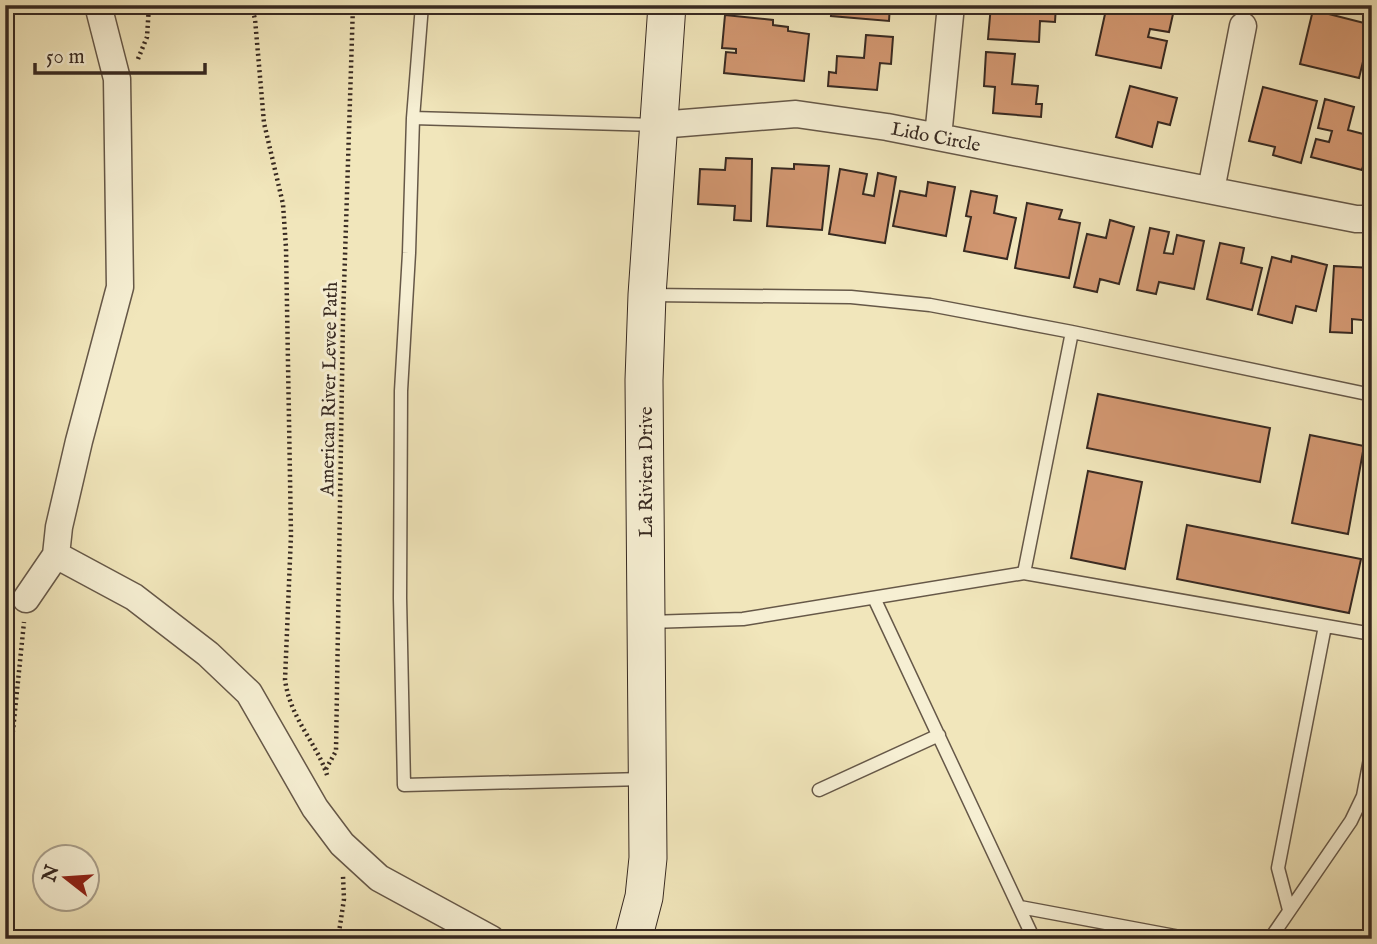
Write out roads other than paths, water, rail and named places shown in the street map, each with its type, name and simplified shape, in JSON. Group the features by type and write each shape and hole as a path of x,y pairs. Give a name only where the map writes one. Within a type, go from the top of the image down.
{"street":[{"path":"26,599 56,555 59,527 120,287 117,79 98,5"},
{"name":"La Riviera Drive","path":"633,939 647,876 647,295 667,5"},
{"path":"937,136 951,5"},
{"path":"1211,190 1243,26"},
{"name":"Lido Circle","path":"659,125 796,114 937,136 1356,219 1372,219"},
{"path":"56,555 134,597 208,653 249,694 315,808 342,844 379,878 491,939"}],"lane":[{"path":"422,5 413,118 401,391 400,598 404,785 647,779"},
{"path":"413,118 659,125"},
{"path":"647,295 851,297 930,305 1372,395"},
{"path":"1024,573 1072,332"},
{"path":"645,622 743,619 1024,573 1372,634"},
{"path":"874,598 1036,939"},
{"path":"1289,910 1278,868 1325,626"},
{"path":"1270,939 1350,821 1363,796 1370,760 1372,687"},
{"path":"819,790 939,735"},
{"path":"1020,907 1191,939"}]}
